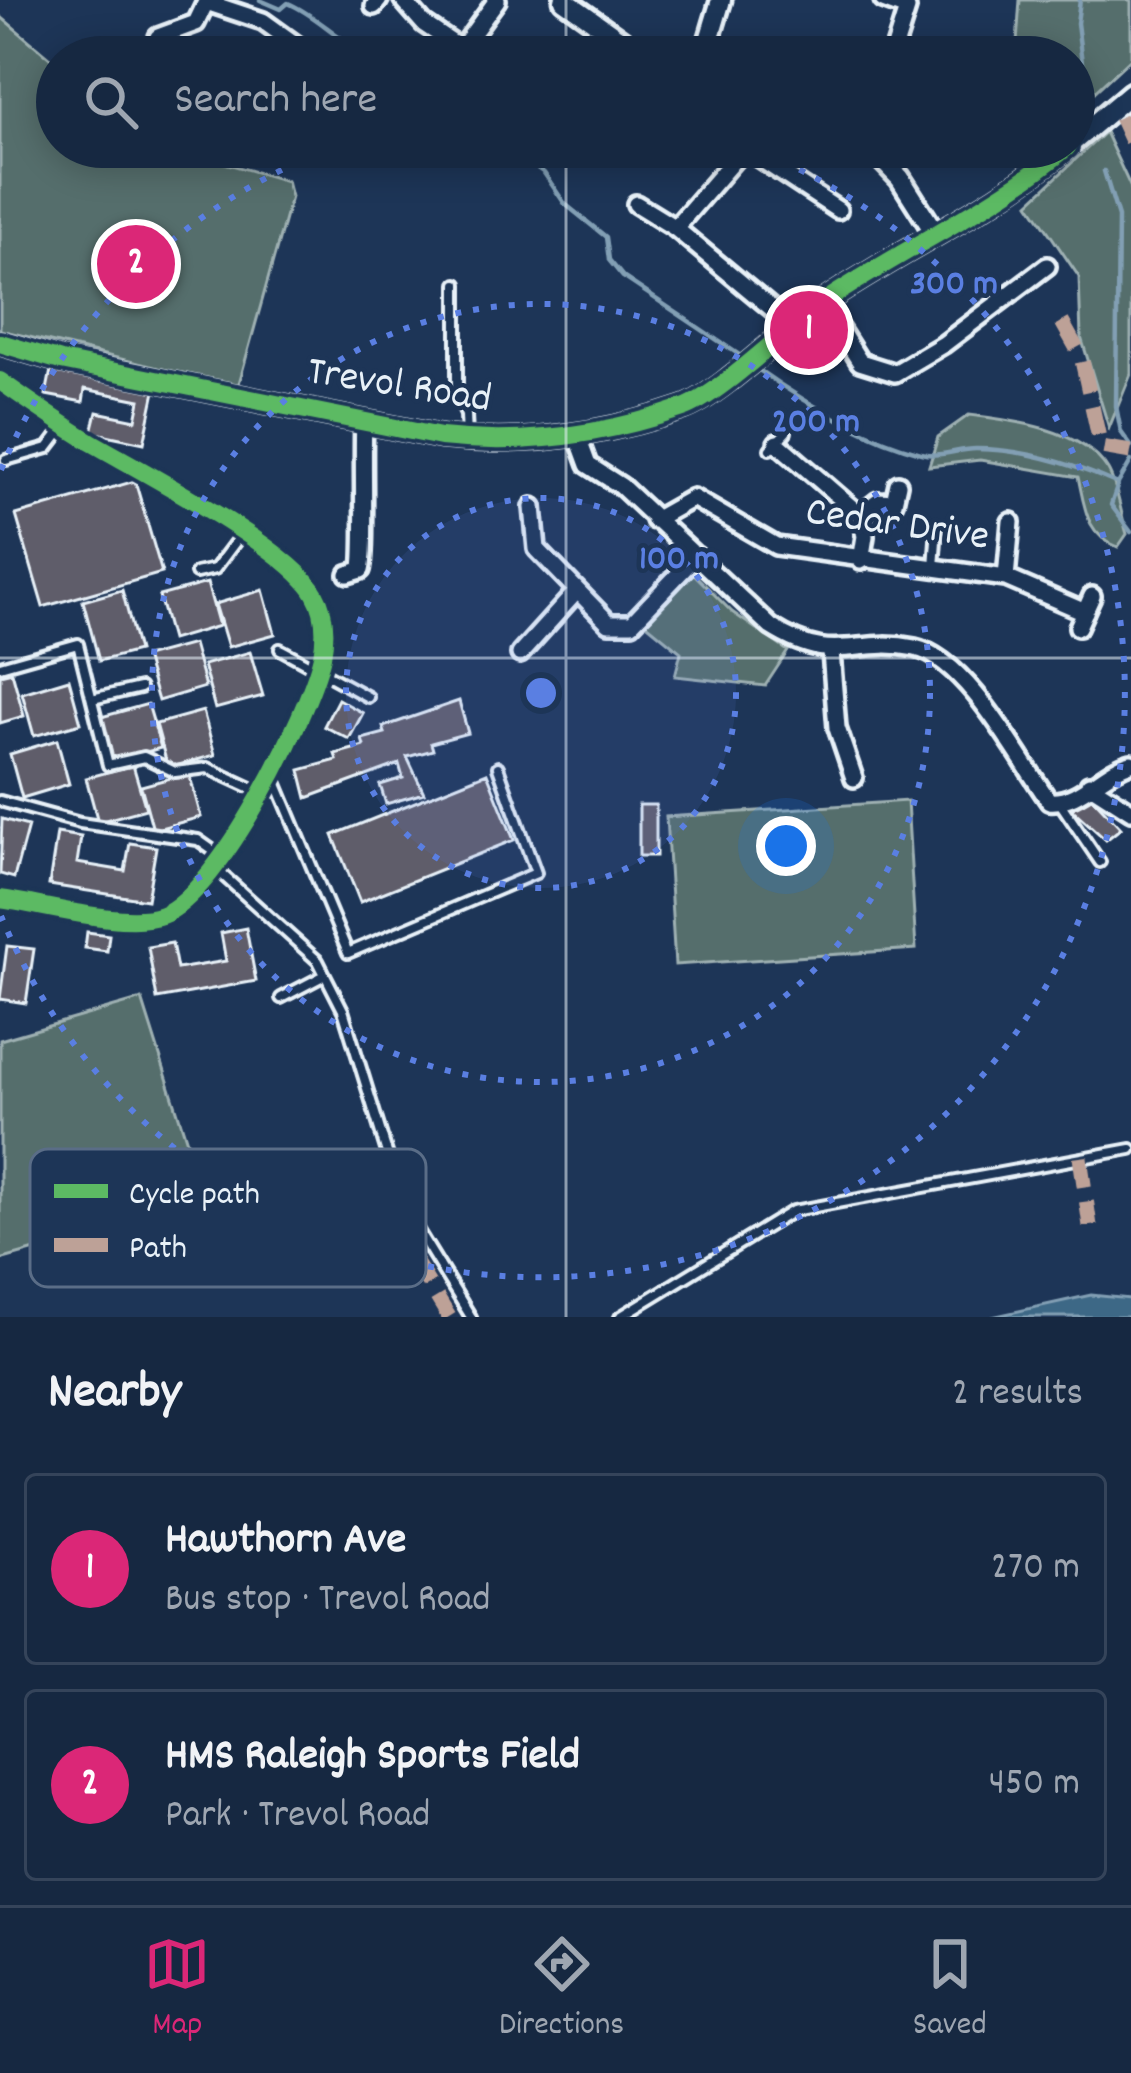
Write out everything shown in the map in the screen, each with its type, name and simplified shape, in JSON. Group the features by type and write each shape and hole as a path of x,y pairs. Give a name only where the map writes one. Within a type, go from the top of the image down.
{"street":[{"path":"403,0 438,36"},
{"path":"471,36 497,0"},
{"path":"563,0 605,36"},
{"path":"883,0 909,4 898,36"},
{"path":"708,36 716,1"},
{"path":"161,36 196,23 206,2 262,21 280,36"},
{"path":"1095,123 1131,92"},
{"path":"675,228 727,168"},
{"path":"774,168 838,210"},
{"path":"890,168 935,233"},
{"name":"Trevol Road","path":"0,343 78,364 467,440 526,442 577,435 686,408 823,303 1042,168"},
{"path":"635,204 675,228 776,312"},
{"path":"823,303 860,362 895,373 944,344 1047,266"},
{"path":"0,381 242,533 314,592 325,626 319,666 220,864 163,914 134,919 0,898"},
{"path":"348,574 361,569 368,558 359,479 364,422"},
{"path":"577,435 588,465 621,486 771,627 796,643 831,652 917,649 947,664 1049,801 1059,802 1131,764"},
{"path":"777,441 860,515 865,536 861,561"},
{"path":"860,515 878,501 894,502 898,484"},
{"name":"Cedar Drive","path":"654,520 693,498 776,546 1006,578 1085,612"},
{"path":"533,507 538,549 609,623 632,623 696,556"},
{"name":"Cedar Drive","path":"1006,578 1011,522"},
{"path":"520,653 578,591"},
{"path":"831,652 837,728 854,778"},
{"path":"1090,784 1131,811"}],"lane":[{"path":"457,284 457,395 466,415 467,440"},
{"path":"6,460 49,448 65,426"},
{"path":"934,568 937,527"},
{"path":"196,573 215,569 242,533"},
{"path":"0,666 78,644 108,765 144,757 175,772 208,768 260,792"},
{"path":"280,649 319,666 368,697"},
{"path":"92,699 140,688"},
{"path":"271,770 348,953 536,873 498,767"},
{"path":"0,801 80,823 198,840 318,961 344,1010 386,1149"},
{"path":"1059,802 1100,862"},
{"path":"281,998 325,975"},
{"path":"620,1317 793,1211 1131,1149"},
{"path":"426,1244 471,1317"}],"green space":[{"path":"1020,0 1131,0 1131,58 1095,91 1095,36 1017,36"},
{"path":"0,16 36,46 36,168 242,168 287,181 291,197 238,387 0,330"},
{"path":"1105,132 1131,188 1131,374 1109,428 1081,337 1079,277 1029,203 1066,168 1095,168 1095,141"},
{"path":"969,415 1045,429 1097,456 1111,477 1127,534 1118,547 1093,528 1078,477 980,460 929,466 938,437"},
{"path":"691,571 732,612 788,651 765,686 675,676 681,652 643,621"},
{"path":"907,801 916,949 675,965 666,817"},
{"path":"142,999 189,1149 30,1149 30,1252 0,1260 0,1040"}],"water":[{"path":"1091,1295 1131,1299 1131,1317 992,1317"}],"building":[{"path":"51,370 155,391 144,443 92,432 97,412 136,420 140,400 85,389 83,402 46,395"},
{"path":"135,481 162,573 43,607 16,515"},
{"path":"207,583 219,626 171,640 159,596"},
{"path":"122,590 138,651 99,661 83,601"},
{"path":"263,590 275,634 228,647 215,604"},
{"path":"193,644 205,687 158,701 145,657"},
{"path":"250,652 263,696 215,709 203,665"},
{"path":"12,672 24,716 0,723 0,675"},
{"path":"69,679 81,723 34,736 22,693"},
{"path":"338,699 363,713 349,739 324,726"},
{"path":"459,701 468,733 431,743 433,750 407,757 424,793 386,804 380,785 403,778 399,764 307,798 300,770 337,760 335,754 364,746 362,739 385,733 383,727"},
{"path":"148,704 161,748 113,761 101,717"},
{"path":"203,711 215,755 168,768 156,724"},
{"path":"57,740 69,784 22,798 10,754"},
{"path":"133,765 146,809 98,822 86,778"},
{"path":"189,773 201,817 153,830 141,786"},
{"path":"487,773 514,840 360,902 333,835"},
{"path":"1090,795 1121,828 1106,840 1072,809"},
{"path":"639,805 656,805 656,856 639,856"},
{"path":"2,819 28,826 14,878 0,874"},
{"path":"57,833 81,837 77,863 125,871 130,843 156,847 147,900 49,885"},
{"path":"246,928 256,981 157,999 148,947 172,943 177,969 226,961 221,933"},
{"path":"87,932 109,935 107,951 85,948"},
{"path":"7,946 34,949 26,1003 0,999"}],"waterway":[{"path":"260,0 281,9 288,3 339,36"},
{"path":"1079,36 1080,0"},
{"path":"537,168 565,204 606,237 609,260 623,277 738,354"},
{"path":"1104,171 1118,217 1116,406 1121,432 1131,446"},
{"path":"759,370 837,419 900,447 928,454 976,449 1031,455 1118,484 1111,505 1131,532"},
{"path":"1119,482 1131,461"}],"marked path":[{"path":"1120,117 1131,141"},
{"path":"1062,322 1081,356 1101,447 1131,452"},
{"path":"1080,1157 1090,1226"},
{"path":"426,1279 449,1317"}],"cycle path":[{"path":"0,343 61,361 441,437 533,439 594,431 697,401 821,304 1041,168"},
{"path":"0,381 276,555 315,594 324,632 313,683 281,758 234,839 185,900 162,915 127,919 0,899"}],"place":[{"name":"HMS Raleigh Sports Field","path":"136,264"},
{"name":"Hawthorn Ave","path":"809,330"}]}
